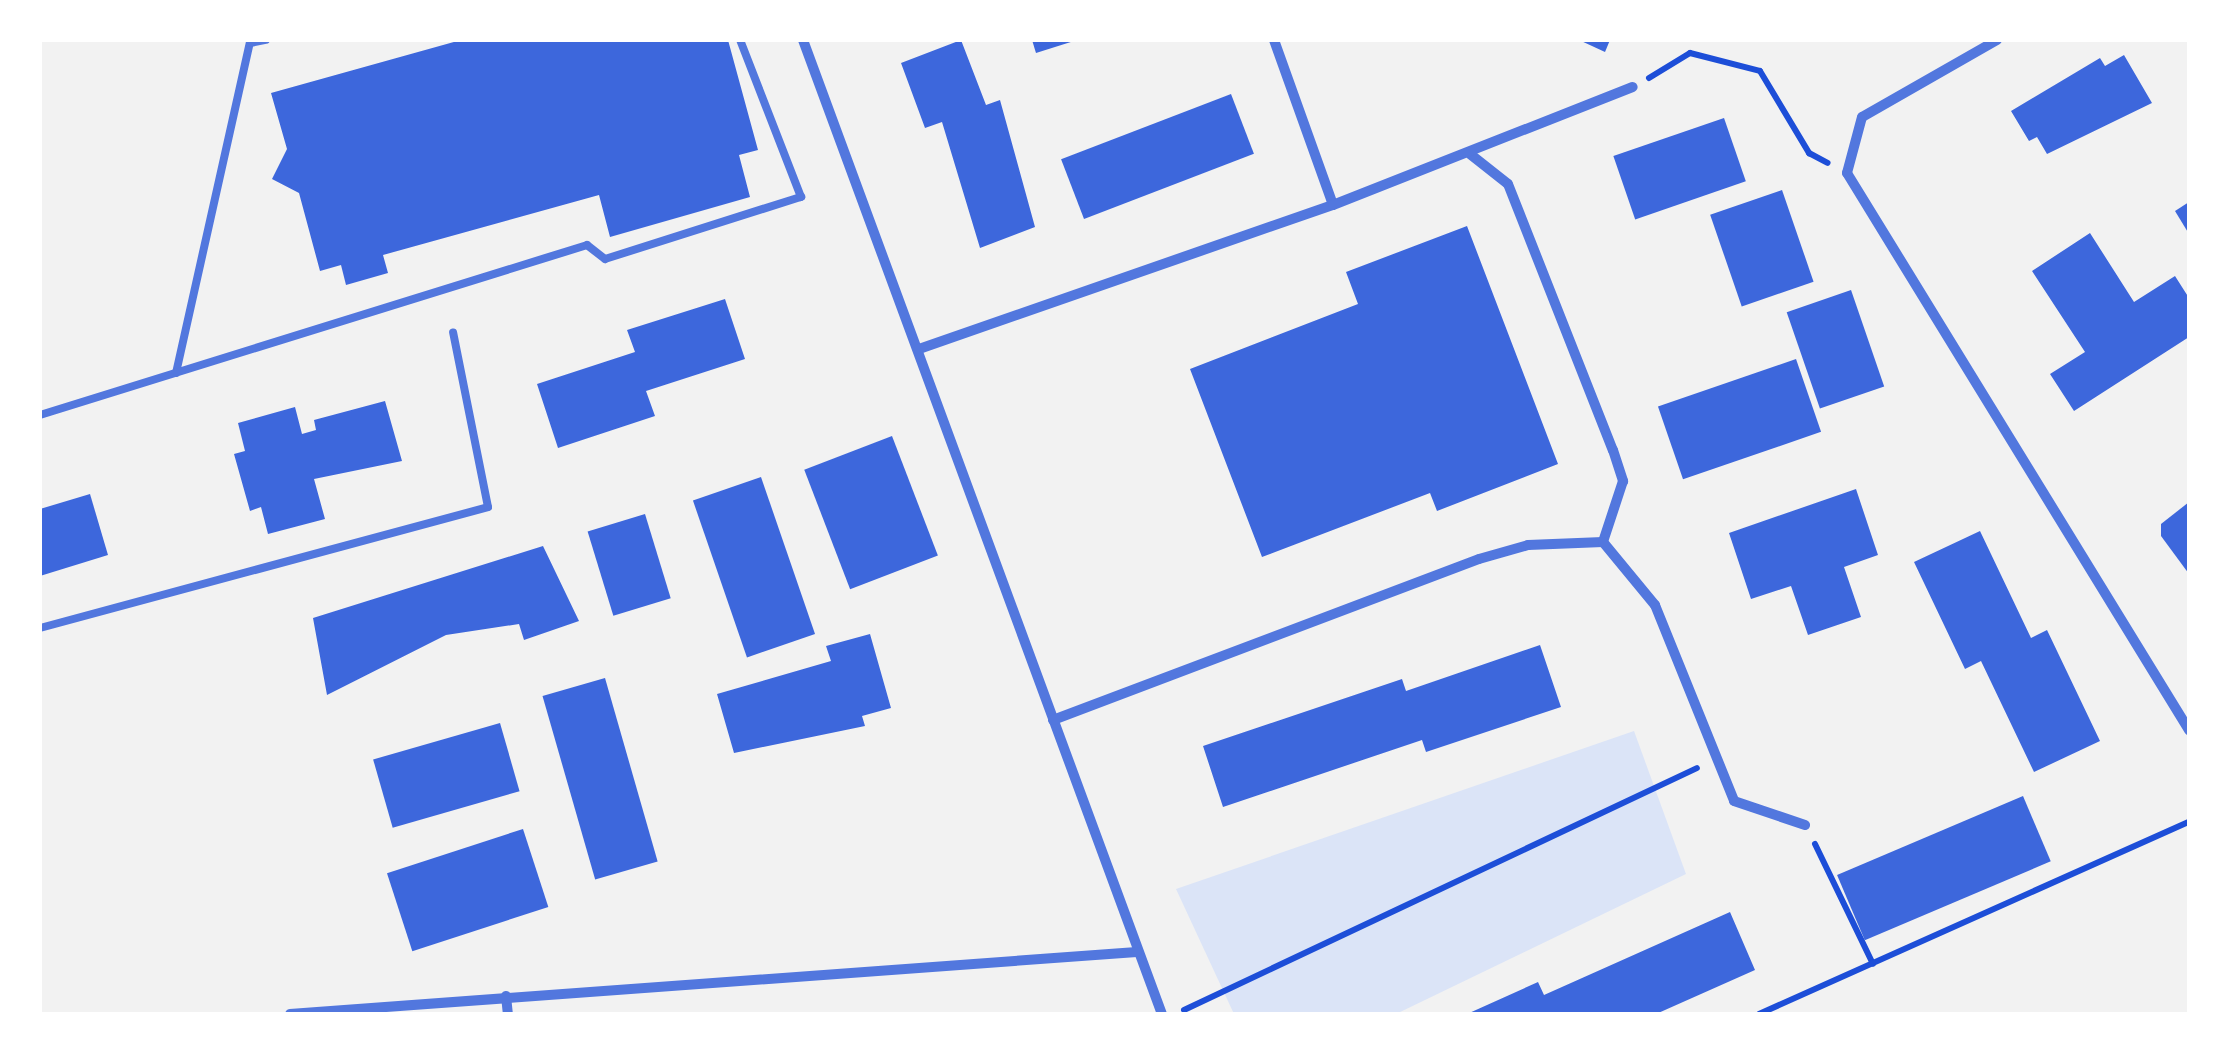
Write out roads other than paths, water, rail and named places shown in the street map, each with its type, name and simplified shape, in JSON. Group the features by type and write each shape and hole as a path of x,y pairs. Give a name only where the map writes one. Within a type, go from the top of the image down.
{"street":[{"path":"804,40 1162,1014"},
{"path":"1274,40 1333,206"},
{"path":"1997,40 1862,116 1846,173 2189,730"},
{"path":"918,349 1333,206 1633,88"},
{"path":"1470,154 1508,184 1613,450 1623,481 1603,542"},
{"path":"1054,720 1479,559 1528,544 1603,542 1640,577 1734,801 1805,824"},
{"path":"290,1014 1137,952"},
{"path":"506,996 508,1014"}],"lane":[{"path":"176,372 250,43 266,40"},
{"path":"40,415 587,245 605,259 801,197 740,40"},
{"path":"40,628 488,507 453,332"}]}
